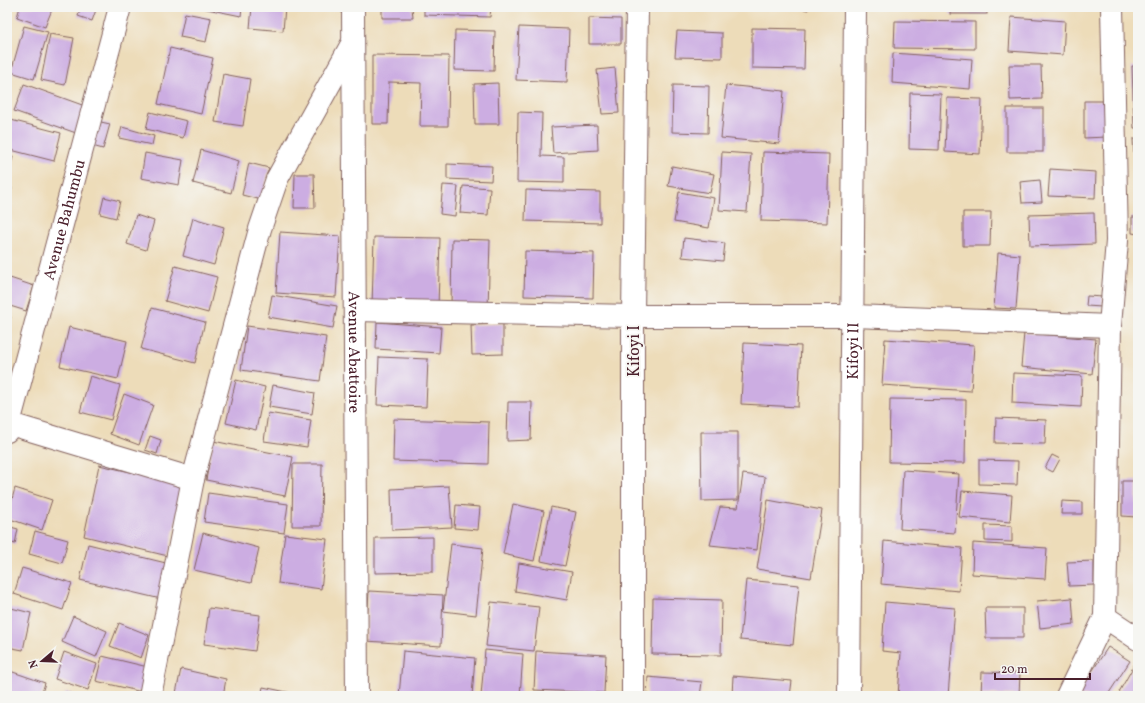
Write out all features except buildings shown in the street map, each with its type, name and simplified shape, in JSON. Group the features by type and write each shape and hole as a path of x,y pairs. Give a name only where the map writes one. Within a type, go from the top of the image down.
{"street":[{"name":"Avenue Bahumbu","path":"8,426 120,7"},
{"name":"Avenue Abattoire","path":"353,7 357,696"},
{"name":"Kifoyi I","path":"633,696 633,316 637,7"},
{"name":"Kifoyi II","path":"849,696 854,316 855,7"},
{"path":"1067,696 1105,617 1110,326 1117,241 1112,7"},
{"path":"150,696 193,479 260,229 277,179 353,42"},
{"path":"355,310 633,316 854,316 1110,326"},
{"path":"8,426 193,479"},
{"path":"1105,617 1138,639"}]}
